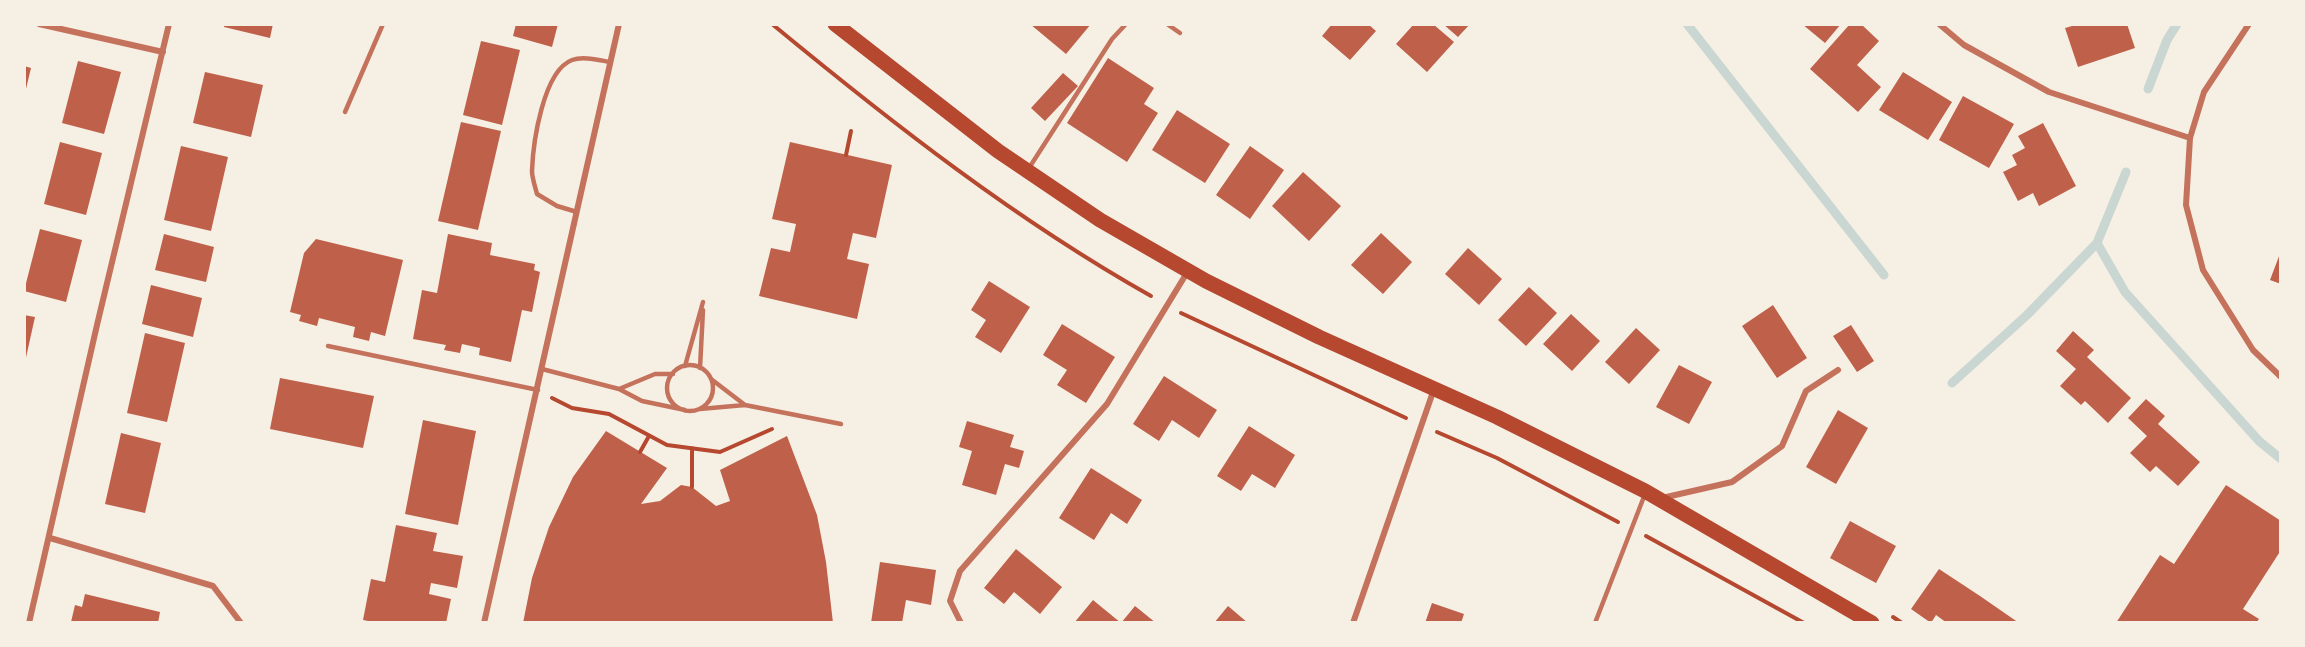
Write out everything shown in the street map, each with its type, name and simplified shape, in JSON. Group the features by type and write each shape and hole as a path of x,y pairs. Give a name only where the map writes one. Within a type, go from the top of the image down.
{"main road":[{"path":"835,24 952,117 1101,220 1189,270 1319,337 1434,388 1652,495 1872,623"}],"street":[{"path":"39,24 163,52"},
{"path":"29,623 50,538 96,325 169,24"},
{"path":"484,623 619,24"},
{"path":"1939,24 1964,45 2049,92 2190,138"},
{"path":"2249,24 2204,92 2190,138 2186,205 2203,270 2253,350 2281,377"},
{"path":"961,623 950,601 960,571 1107,404 1189,270"},
{"path":"1652,495 1732,482 1782,446 1806,392 1838,370"},
{"path":"1353,623 1434,388"},
{"path":"50,538 213,586 241,623"}],"lane":[{"path":"345,112 383,24"},
{"path":"1028,171 1112,39 1126,24"},
{"path":"1167,24 1180,33"},
{"path":"577,212 557,206 537,194 532,174 535,136 553,78 560,68 573,59 610,62"},
{"path":"685,410 672,402 667,388 673,374 685,366 703,302 700,368"},
{"path":"328,346 538,390"},
{"path":"685,366 700,368 745,405"},
{"path":"542,369 619,389 642,402 685,410 745,405 841,424"},
{"path":"619,389 655,374 673,374"},
{"path":"699,410 710,400 713,386 711,379"},
{"path":"1595,623 1631,528 1652,495"}],"path":[{"path":"772,24 975,183 1103,269 1167,306 1421,425 1497,458 1804,623"},
{"path":"846,155 851,131"},
{"path":"538,390 572,408 609,414 667,446 720,452 774,428 782,430"},
{"path":"640,452 649,436"},
{"path":"692,448 692,487"}],"building":[{"path":"224,24 273,24 270,38 224,27"},
{"path":"516,24 558,24 552,47 513,36"},
{"path":"1030,24 1091,24 1066,54"},
{"path":"1332,24 1368,24 1376,31 1350,60 1322,36"},
{"path":"1414,24 1433,24 1454,42 1427,72 1396,44"},
{"path":"1443,24 1470,24 1458,37"},
{"path":"1802,24 1841,24 1825,43"},
{"path":"1850,24 1861,24 1879,41 1857,65 1881,87 1858,112 1810,69"},
{"path":"2079,24 2127,24 2135,48 2078,67 2065,28"},
{"path":"481,41 520,50 502,125 463,115"},
{"path":"1108,58 1154,88 1144,104 1158,113 1127,162 1067,123"},
{"path":"78,61 121,72 104,134 62,123"},
{"path":"24,66 31,68 25,93 24,93"},
{"path":"205,72 263,85 251,137 193,123"},
{"path":"1903,72 1952,102 1928,140 1879,110"},
{"path":"1063,73 1078,86 1045,121 1031,108"},
{"path":"1963,96 2014,124 1989,168 1939,140"},
{"path":"1177,110 1230,144 1205,183 1152,150"},
{"path":"461,122 501,131 478,230 438,221"},
{"path":"2043,123 2076,186 2039,206 2033,193 2018,201 2003,172 2017,165 2012,155 2025,148 2018,136"},
{"path":"60,142 102,153 86,215 44,204"},
{"path":"790,142 892,165 876,238 853,233 847,259 869,264 857,319 759,296 771,248 790,252 796,224 772,219"},
{"path":"181,146 228,157 211,231 164,220"},
{"path":"1250,146 1284,170 1250,219 1216,195"},
{"path":"1303,172 1341,206 1309,241 1272,206"},
{"path":"40,229 82,240 66,302 24,291"},
{"path":"1381,233 1412,262 1383,294 1351,265"},
{"path":"164,234 214,247 206,282 155,270"},
{"path":"448,234 492,243 490,255 535,264 534,270 540,272 532,312 522,310 511,362 479,355 480,348 462,344 460,353 444,350 446,345 413,339 422,290 437,293"},
{"path":"316,239 403,260 385,336 371,332 369,341 353,337 355,327 319,318 317,326 299,321 301,315 290,312 304,253"},
{"path":"1468,248 1502,279 1479,305 1445,274"},
{"path":"2281,251 2281,284 2270,280"},
{"path":"989,281 1030,307 1001,353 975,337 986,320 971,310"},
{"path":"151,285 202,298 193,337 142,324"},
{"path":"1529,287 1557,313 1526,346 1498,320"},
{"path":"1773,305 1807,358 1777,378 1742,326"},
{"path":"1571,314 1600,341 1572,371 1543,344"},
{"path":"24,315 35,317 25,362 24,362"},
{"path":"1062,324 1115,357 1086,403 1057,385 1067,370 1043,355"},
{"path":"1851,325 1874,361 1857,372 1833,336"},
{"path":"1636,328 1660,350 1629,384 1605,362"},
{"path":"2073,331 2094,350 2087,357 2131,398 2108,423 2085,401 2081,405 2060,386 2076,369 2056,351"},
{"path":"145,333 185,343 167,422 127,413"},
{"path":"1679,365 1712,382 1689,424 1656,407"},
{"path":"1164,376 1217,410 1199,438 1172,420 1159,441 1133,424"},
{"path":"280,378 374,396 363,448 270,429"},
{"path":"2146,399 2165,416 2158,424 2200,462 2178,486 2156,466 2150,472 2130,453 2147,436 2128,418"},
{"path":"1838,410 1868,428 1836,484 1806,467"},
{"path":"423,420 476,431 458,525 405,514"},
{"path":"967,421 1014,435 1010,447 1024,451 1019,468 1005,464 996,495 962,485 972,451 959,447"},
{"path":"1249,426 1295,455 1275,488 1252,474 1241,491 1217,476"},
{"path":"606,431 667,468 641,504 660,501 681,485 692,487 716,506 730,501 720,470 787,436 817,515 826,562 833,623 523,623 532,578 549,527 573,477"},
{"path":"121,433 161,443 145,513 105,504"},
{"path":"1091,468 1142,500 1127,524 1111,513 1094,540 1059,518"},
{"path":"2226,485 2281,521 2281,550 2243,609 2259,619 2256,623 2116,623 2160,555 2174,564"},
{"path":"1850,521 1896,546 1876,583 1830,558"},
{"path":"396,525 437,533 433,551 463,556 457,588 431,583 429,594 451,599 446,623 378,623 363,620 371,579 385,582"},
{"path":"1016,549 1062,587 1040,614 1014,592 1004,604 984,588"},
{"path":"880,562 936,570 931,605 906,600 902,623 871,623"},
{"path":"1939,569 2019,623 1947,623 1936,615 1931,623 1911,609"},
{"path":"85,594 160,612 158,623 71,622 75,605 82,607"},
{"path":"1093,600 1121,623 1074,623"},
{"path":"1432,603 1464,614 1461,623 1425,623"},
{"path":"1135,606 1156,623 1121,623"},
{"path":"1228,606 1248,623 1214,623"}],"waterway":[{"path":"1687,24 1884,275"},
{"path":"2148,89 2167,40 2177,24"},
{"path":"2126,172 2097,243 2125,292 2259,441 2281,459"},
{"path":"1952,383 2027,315 2097,243"}]}
